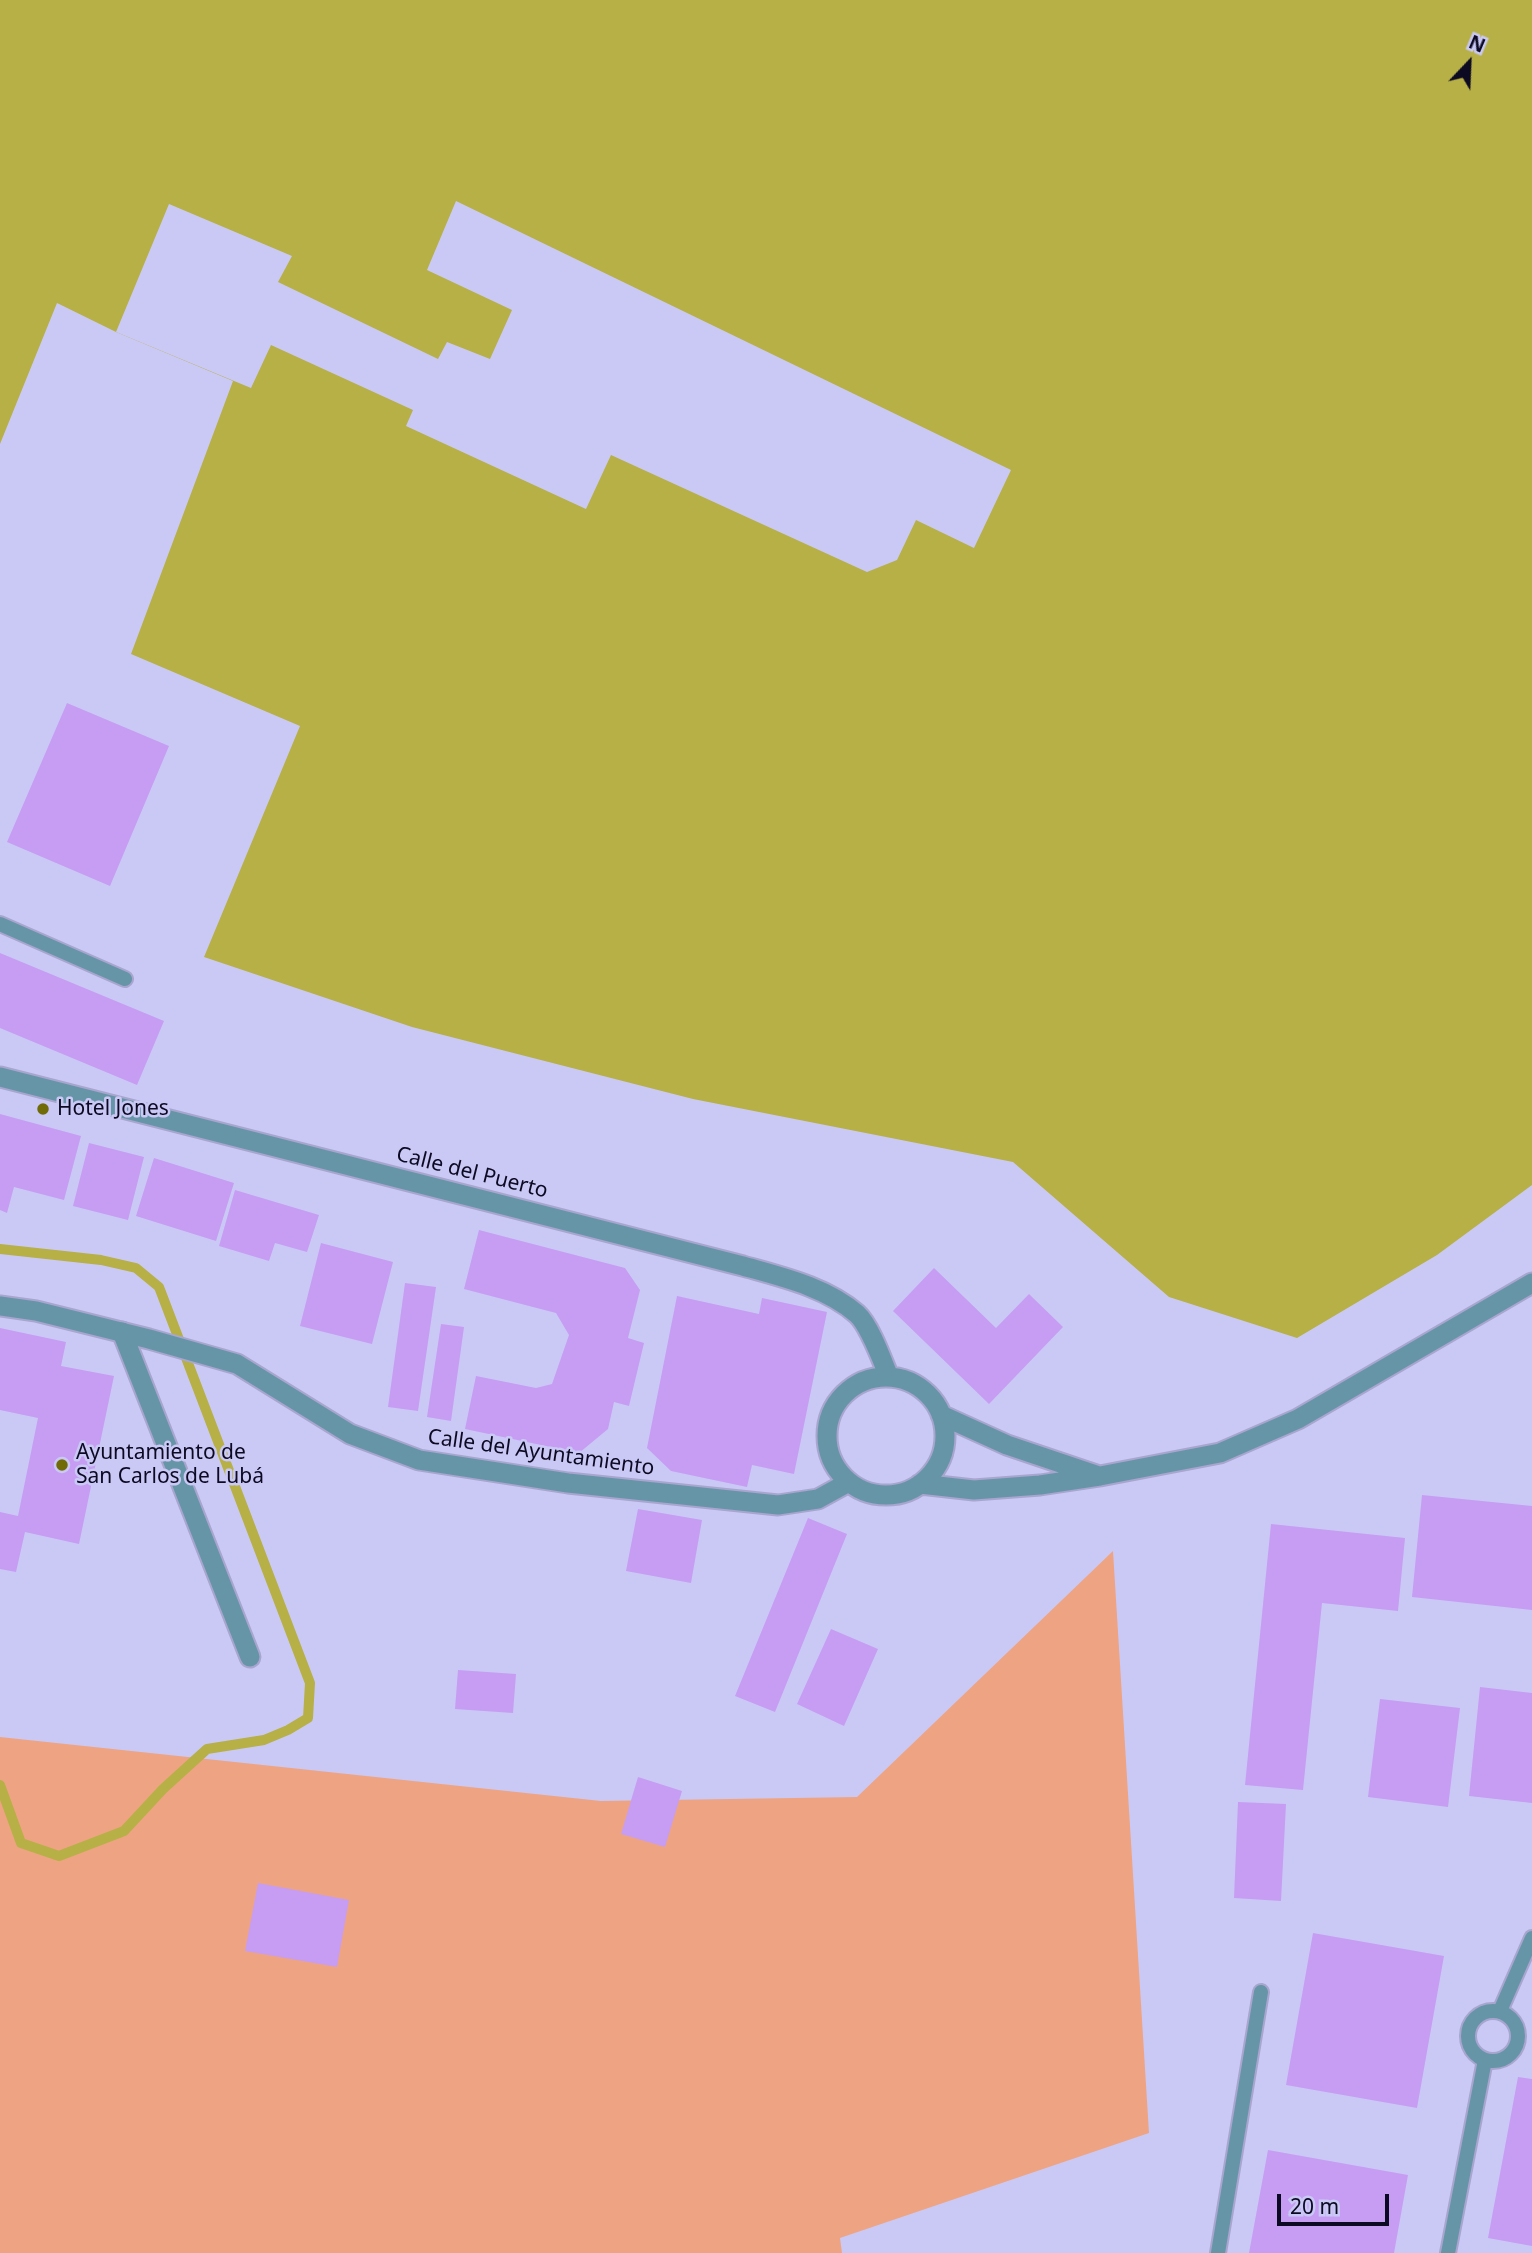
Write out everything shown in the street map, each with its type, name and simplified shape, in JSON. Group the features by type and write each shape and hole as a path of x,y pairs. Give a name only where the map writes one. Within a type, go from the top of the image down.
{"street":[{"name":"Calle del Puerto","path":"0,1077 730,1262 814,1287 859,1315 877,1347 889,1377"},
{"path":"920,1484 974,1490 1040,1485 1220,1453 1298,1419 1532,1283"},
{"name":"Calle del Ayuntamiento","path":"0,1306 36,1311 122,1332 237,1364 350,1434 419,1460 568,1483 778,1505 818,1499 849,1482"},
{"path":"122,1332 250,1657"},
{"path":"889,1377 905,1380 920,1388 933,1400 941,1415 945,1434 942,1453 934,1471 920,1484 903,1492 884,1495 866,1491 849,1482 837,1468 829,1452 827,1433 830,1415 839,1399 853,1387 870,1379 889,1377"},
{"path":"941,1415 1007,1445 1100,1476"}],"lane":[{"path":"0,924 125,979"},
{"path":"1500,2011 1532,1938"},
{"path":"1218,2253 1261,1992"},
{"path":"1489,2010 1500,2011 1510,2017 1517,2026 1515,2048 1508,2057 1496,2061 1485,2060 1475,2054 1468,2045 1466,2034 1470,2023 1489,2010"},
{"path":"1515,2048 1532,2051"},
{"path":"1448,2253 1485,2060"}],"shaded area":[{"path":"0,0 1532,0 1532,1185 1437,1255 1297,1338 1169,1297 1013,1162 693,1099 412,1027 204,957 300,726 131,654 233,381 116,332 57,303 0,444"},
{"path":"1113,1551 1149,2133 840,2238 842,2253 0,2253 0,1737 601,1801 857,1797"}],"pier":[{"path":"456,201 1011,470 974,548 916,520 897,560 867,572 611,455 586,509 406,426 413,410 271,345 251,388 116,332 169,204 292,256 278,282 438,359 447,342 490,359 512,310 427,270"}],"building":[{"path":"67,703 169,746 110,886 7,842"},
{"path":"0,953 164,1021 137,1085 0,1028"},
{"path":"0,1114 81,1136 64,1200 14,1187 7,1213 0,1210"},
{"path":"89,1143 144,1157 128,1220 73,1206"},
{"path":"154,1158 234,1183 216,1241 136,1216"},
{"path":"235,1190 319,1215 307,1252 275,1243 269,1261 219,1246"},
{"path":"479,1230 625,1268 640,1290 628,1338 644,1343 629,1406 614,1402 608,1429 579,1453 465,1429 476,1376 536,1388 552,1384 569,1335 556,1313 464,1289"},
{"path":"321,1243 393,1262 372,1344 300,1326"},
{"path":"934,1268 996,1328 1029,1294 1063,1327 989,1404 893,1311"},
{"path":"405,1283 436,1287 418,1411 388,1407"},
{"path":"677,1296 759,1314 762,1298 827,1312 794,1474 752,1465 747,1487 671,1471 647,1448"},
{"path":"441,1324 464,1327 451,1421 427,1417"},
{"name":"Ayuntamiento de San Carlos de Lubá","path":"0,1328 66,1342 61,1366 114,1376 79,1544 25,1532 16,1572 0,1569 0,1512 18,1516 38,1418 0,1410"},
{"path":"1422,1495 1532,1506 1532,1610 1412,1597"},
{"path":"638,1509 702,1520 691,1583 626,1571"},
{"path":"808,1518 847,1534 775,1712 735,1696"},
{"path":"1271,1524 1405,1538 1398,1611 1322,1603 1303,1790 1245,1785"},
{"path":"831,1629 878,1649 844,1726 797,1704"},
{"path":"458,1670 516,1674 513,1713 455,1709"},
{"path":"1480,1687 1532,1693 1532,1803 1469,1796"},
{"path":"1380,1699 1460,1708 1448,1807 1368,1797"},
{"path":"638,1777 682,1791 665,1847 621,1834"},
{"path":"1238,1802 1286,1804 1281,1901 1234,1898"},
{"path":"258,1883 349,1900 337,1967 245,1951"},
{"path":"1313,1933 1444,1956 1417,2108 1286,2085"},
{"path":"1518,2077 1532,2079 1532,2246 1488,2238"},
{"path":"1268,2150 1408,2175 1394,2253 1249,2253"}],"waterway":[{"path":"0,1249 101,1260 136,1268 159,1287 310,1683 308,1718 264,1740 207,1749 163,1789 124,1831 59,1856 21,1843 0,1785"}],"place":[{"name":"Hotel Jones","path":"43,1109"},
{"name":"Ayuntamiento de San Carlos de Lubá","path":"62,1465"}]}
